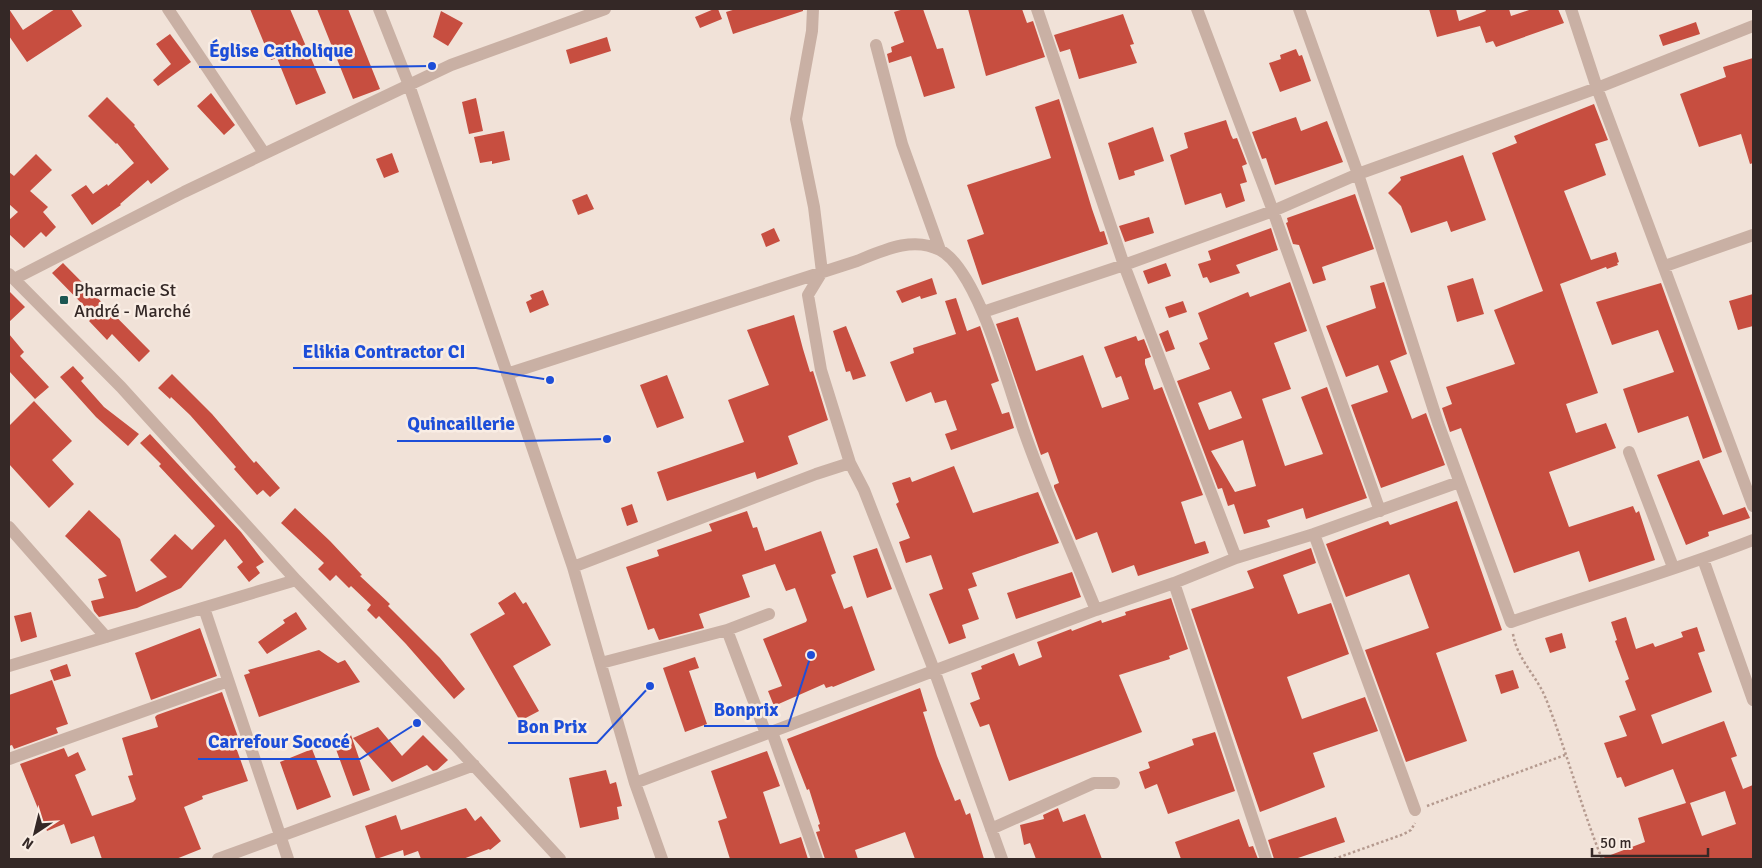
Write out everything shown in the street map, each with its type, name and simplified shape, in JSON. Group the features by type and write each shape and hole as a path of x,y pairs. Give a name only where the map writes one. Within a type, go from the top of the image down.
{"street":[{"path":"168,9 264,153"},
{"path":"379,9 409,85 573,566 635,783 662,859"},
{"path":"560,859 296,580 122,387 11,276 264,153 451,65 605,9"},
{"path":"812,9 812,31 796,120 814,207 822,272 808,295 821,370 850,463 864,490 934,670 1002,859"},
{"path":"1036,9 1124,265 1236,558"},
{"path":"1197,9 1273,212 1380,511"},
{"path":"1299,9 1358,174 1459,482 1511,622 1673,567 1703,559 1753,540"},
{"path":"1571,9 1597,88 1753,506"},
{"path":"983,312 1124,265 1273,212 1358,174 1597,88 1753,26"},
{"path":"876,45 902,144 940,250"},
{"path":"1665,266 1753,235"},
{"path":"507,374 822,272 894,246 922,243 940,250 958,267 983,312 1025,434 1096,610"},
{"path":"1629,452 1673,567"},
{"path":"573,566 816,474 850,463"},
{"path":"635,783 1096,610 1174,584 1236,558 1314,534 1459,482"},
{"path":"9,527 106,637"},
{"path":"1314,534 1415,810"},
{"path":"1703,559 1753,700"},
{"path":"9,666 296,580"},
{"path":"1174,584 1266,859"},
{"path":"204,608 288,859"},
{"path":"601,663 727,630 769,614"},
{"path":"727,630 817,859"},
{"path":"9,759 228,681"},
{"path":"218,859 474,766"},
{"path":"991,830 1094,784 1114,783"}],"path":[{"path":"1511,622 1515,643 1545,697 1602,859"},
{"path":"1334,859 1411,830 1415,824 1415,810 1565,755"}],"building":[{"path":"9,9 23,30 55,9 71,9 82,26 27,62 9,36"},
{"path":"250,9 290,9 326,93 296,105 277,58 271,60"},
{"path":"317,9 348,9 380,89 353,99"},
{"path":"718,9 722,19 700,28 695,17"},
{"path":"736,9 803,9 803,11 733,34 726,12"},
{"path":"904,9 923,9 937,49 943,48 955,88 924,97 911,56 889,63 887,54 892,52 891,47 904,42 894,12"},
{"path":"968,9 1022,9 1027,23 1033,21 1045,57 986,76"},
{"path":"1429,9 1456,9 1459,21 1486,11 1485,9 1509,9 1511,16 1532,9 1558,9 1564,23 1496,47 1493,41 1486,43 1480,26 1437,37"},
{"path":"441,11 463,23 448,46 433,37"},
{"path":"1123,14 1134,44 1130,45 1137,63 1079,79 1070,49 1060,52 1054,35"},
{"path":"1696,22 1700,34 1663,46 1659,35"},
{"path":"170,34 191,62 158,86 153,80 171,64 156,44"},
{"path":"607,37 611,51 570,64 566,50"},
{"path":"1296,49 1299,56 1302,55 1311,81 1280,92 1269,63 1281,59 1280,55"},
{"path":"1753,58 1753,163 1750,164 1741,134 1699,147 1680,94 1726,77 1723,67"},
{"path":"211,93 235,125 224,135 197,106"},
{"path":"107,97 135,125 169,169 151,184 148,180 121,205 92,225 71,195 86,185 93,194 107,184 108,186 134,163 117,143 88,116"},
{"path":"476,98 483,131 469,134 462,102"},
{"path":"1059,99 1092,209 1100,232 1104,231 1108,244 982,285 967,240 984,234 967,185 1051,158 1035,107"},
{"path":"1594,104 1608,140 1595,144 1606,175 1564,191 1591,260 1616,252 1619,262 1617,263 1618,265 1607,269 1606,267 1560,284 1598,393 1566,404 1576,433 1606,423 1616,448 1549,472 1569,527 1633,506 1636,513 1639,511 1655,560 1589,582 1579,551 1514,573 1461,428 1450,432 1442,408 1452,404 1446,387 1515,364 1494,310 1543,291 1492,153 1517,143 1514,136"},
{"path":"1296,117 1301,131 1327,121 1343,162 1275,185 1266,158 1262,159 1252,132"},
{"path":"1226,120 1233,139 1237,138 1247,164 1242,166 1247,182 1240,184 1245,201 1226,208 1221,193 1185,205 1170,155 1188,148 1184,133"},
{"path":"1153,127 1164,161 1134,171 1135,175 1119,180 1108,143"},
{"path":"504,131 510,160 492,164 492,161 480,163 474,137"},
{"path":"392,153 399,172 384,178 376,159"},
{"path":"36,154 52,170 30,191 48,207 43,212 56,227 46,237 41,232 24,248 9,234 9,220 18,212 9,204 9,172 14,176"},
{"path":"1463,155 1486,220 1451,232 1447,221 1411,233 1401,206 1388,193 1401,180 1400,177"},
{"path":"587,194 594,209 578,215 572,200"},
{"path":"1355,194 1374,249 1322,267 1326,280 1313,284 1299,245 1293,244 1286,223 1288,222 1287,218"},
{"path":"1149,217 1154,233 1125,242 1119,226"},
{"path":"774,228 780,241 766,247 761,234"},
{"path":"1271,228 1278,250 1236,265 1240,273 1210,283 1207,277 1203,278 1198,264 1211,260 1208,251"},
{"path":"63,263 150,351 139,362 112,334 107,340 89,321 92,318 88,314 90,312 52,273"},
{"path":"1166,263 1171,276 1148,284 1143,271"},
{"path":"932,278 937,294 921,299 920,296 902,303 896,291"},
{"path":"1473,278 1484,314 1457,322 1447,286"},
{"path":"1290,282 1307,331 1274,343 1291,389 1262,399 1285,466 1323,454 1301,397 1327,387 1367,498 1306,519 1303,508 1267,520 1270,527 1244,534 1234,504 1228,506 1222,488 1218,489 1177,381 1210,369 1199,343 1208,339 1198,313 1248,292 1250,297","holes":["1231,391 1242,418 1209,430 1198,403","1243,440 1256,486 1235,492 1211,451"]},
{"path":"1384,282 1407,354 1390,361 1412,419 1426,413 1445,465 1381,488 1351,405 1388,392 1378,365 1346,377 1326,326 1376,308 1370,286"},
{"path":"1661,283 1722,452 1703,459 1688,416 1638,433 1623,389 1674,372 1658,330 1612,345 1596,302"},
{"path":"543,290 549,305 530,313 526,302 532,299 530,295"},
{"path":"9,291 25,307 9,322"},
{"path":"1753,294 1753,326 1738,330 1729,301"},
{"path":"956,298 967,331 980,326 999,381 991,384 1002,414 1009,412 1014,428 951,450 945,434 957,430 946,400 935,403 931,392 906,402 890,362 914,353 913,348 956,334 945,301"},
{"path":"1183,301 1187,312 1169,318 1165,307"},
{"path":"794,315 810,372 813,371 828,420 788,436 798,464 757,479 755,472 667,501 657,472 744,442 728,400 769,385 747,330"},
{"path":"1018,317 1036,371 1083,355 1102,408 1129,399 1121,376 1116,378 1104,347 1136,336 1138,341 1144,339 1151,357 1145,359 1145,364 1154,390 1162,387 1203,495 1181,502 1195,544 1205,541 1209,553 1138,576 1134,565 1112,573 1097,532 1076,540 1054,487 1054,485 1059,483 1048,452 1041,455 996,324"},
{"path":"846,326 866,376 853,380 850,371 846,372 833,331"},
{"path":"1168,330 1175,349 1166,352 1159,334"},
{"path":"9,334 24,352 20,356 49,387 35,399 9,371"},
{"path":"73,366 84,378 81,381 104,407 139,434 128,446 96,417 60,377"},
{"path":"172,374 212,414 254,463 256,461 280,488 270,497 263,490 257,495 234,469 236,467 190,415 171,397 170,399 158,388"},
{"path":"667,375 684,418 657,428 640,385"},
{"path":"34,401 72,441 52,460 74,484 49,508 9,464 9,426"},
{"path":"150,434 241,532 264,562 256,567 260,573 249,582 237,567 243,562 225,539 181,588 137,608 99,617 94,611 91,601 104,598 98,579 107,576 65,536 89,510 120,539 136,592 167,577 150,560 175,534 192,550 215,526 159,466 161,464 140,443"},
{"path":"1699,460 1723,515 1745,507 1750,518 1708,532 1709,536 1686,545 1657,475"},
{"path":"954,466 973,513 1038,492 1059,543 972,573 977,586 968,589 979,619 962,625 966,638 949,644 929,594 943,589 931,555 906,563 899,542 910,538 896,504 899,502 892,483 910,477 912,482"},
{"path":"1457,501 1502,630 1436,653 1467,741 1406,762 1365,650 1429,628 1409,574 1346,597 1326,544 1388,521 1390,525"},
{"path":"632,504 638,522 627,526 621,508"},
{"path":"295,508 330,541 362,575 360,576 390,604 388,606 440,658 465,689 454,699 379,616 376,619 367,610 371,605 336,575 330,581 318,569 324,563 281,523"},
{"path":"747,511 753,528 757,527 765,551 821,531 836,573 831,575 844,609 852,606 875,670 833,687 826,688 824,684 774,706 768,691 782,686 763,639 807,620 795,588 786,591 775,564 742,575 750,597 699,614 704,628 659,640 654,628 648,630 626,567 659,556 657,550 712,531 709,524"},
{"path":"877,548 892,589 867,598 853,556"},
{"path":"1311,548 1316,563 1283,575 1298,614 1331,603 1349,654 1287,677 1302,719 1365,697 1378,731 1313,753 1325,787 1260,812 1191,609 1254,588 1247,571"},
{"path":"1072,572 1081,597 1016,619 1007,593"},
{"path":"515,592 523,604 526,602 551,645 513,666 539,711 520,721 470,634 505,614 498,603"},
{"path":"1171,598 1188,649 1169,656 1170,659 1119,675 1142,732 1009,781 989,724 980,727 970,703 980,699 971,673 982,669 981,666 1014,653 1019,666 1042,657 1037,642 1101,620 1102,623 1126,615 1125,612"},
{"path":"31,612 37,637 21,642 14,616"},
{"path":"296,612 307,629 267,654 258,642 285,623 283,620"},
{"path":"1626,617 1636,649 1653,643 1655,647 1683,637 1681,632 1697,627 1705,651 1698,653 1712,692 1651,715 1662,744 1724,721 1737,756 1731,758 1743,789 1753,785 1753,859 1600,859 1645,842 1638,818 1686,803 1673,769 1625,787 1621,777 1617,778 1604,743 1627,736 1619,716 1636,710 1625,681 1629,679 1615,641 1617,640 1611,622","holes":["1725,791 1736,824 1702,836 1690,803"]},
{"path":"200,628 217,676 151,700 135,653"},
{"path":"1562,633 1566,648 1550,653 1545,638"},
{"path":"319,650 338,663 345,660 360,682 259,717 244,675 250,673 248,670"},
{"path":"695,657 699,668 689,671 707,724 685,732 663,668"},
{"path":"67,664 71,676 54,681 50,670"},
{"path":"1513,670 1519,688 1501,694 1495,675"},
{"path":"52,680 68,724 56,728 58,733 14,749 12,745 9,746 9,695"},
{"path":"920,688 927,711 923,712 937,756 955,801 960,799 966,815 970,813 984,859 915,859 905,832 855,850 858,859 825,859 816,832 820,831 818,825 820,824 809,789 807,790 787,739"},
{"path":"222,692 238,737 233,739 248,781 202,796 203,799 184,807 201,849 176,859 102,859 94,836 71,844 64,824 47,831 20,764 64,748 68,757 78,752 86,770 75,775 92,816 133,802 136,799 128,776 133,775 122,738 158,727 155,717 157,715"},
{"path":"378,727 402,756 423,735 448,760 437,770 433,771 427,765 392,782 353,738"},
{"path":"1215,732 1235,791 1168,814 1157,784 1145,789 1139,772 1150,768 1148,762 1194,745 1192,739"},
{"path":"351,735 370,790 353,796 333,741"},
{"path":"312,749 331,797 297,810 280,762"},
{"path":"767,751 780,786 763,792 780,844 801,837 808,859 730,859 718,821 727,818 711,771"},
{"path":"606,770 610,784 616,782 622,806 617,807 619,819 580,828 569,778"},
{"path":"466,808 475,821 481,816 501,841 490,850 463,859 421,859 418,851 404,856 403,850 376,859 365,826 396,815 401,830"},
{"path":"1058,808 1063,822 1085,814 1102,859 1036,859 1030,843 1024,845 1020,825 1044,819 1043,815"},
{"path":"1336,817 1345,842 1295,859 1274,859 1268,840"},
{"path":"1239,819 1249,847 1253,846 1258,859 1181,859 1175,842"}],"place":[{"name":"Église Catholique","path":"432,66"},
{"name":"Pharmacie St André - Marché","path":"64,300"},
{"name":"Elikia Contractor CI","path":"550,380"},
{"name":"Quincaillerie","path":"607,439"},
{"name":"Bonprix","path":"811,655"},
{"name":"Bon Prix","path":"650,686"},
{"name":"Carrefour Sococé","path":"417,723"}]}
